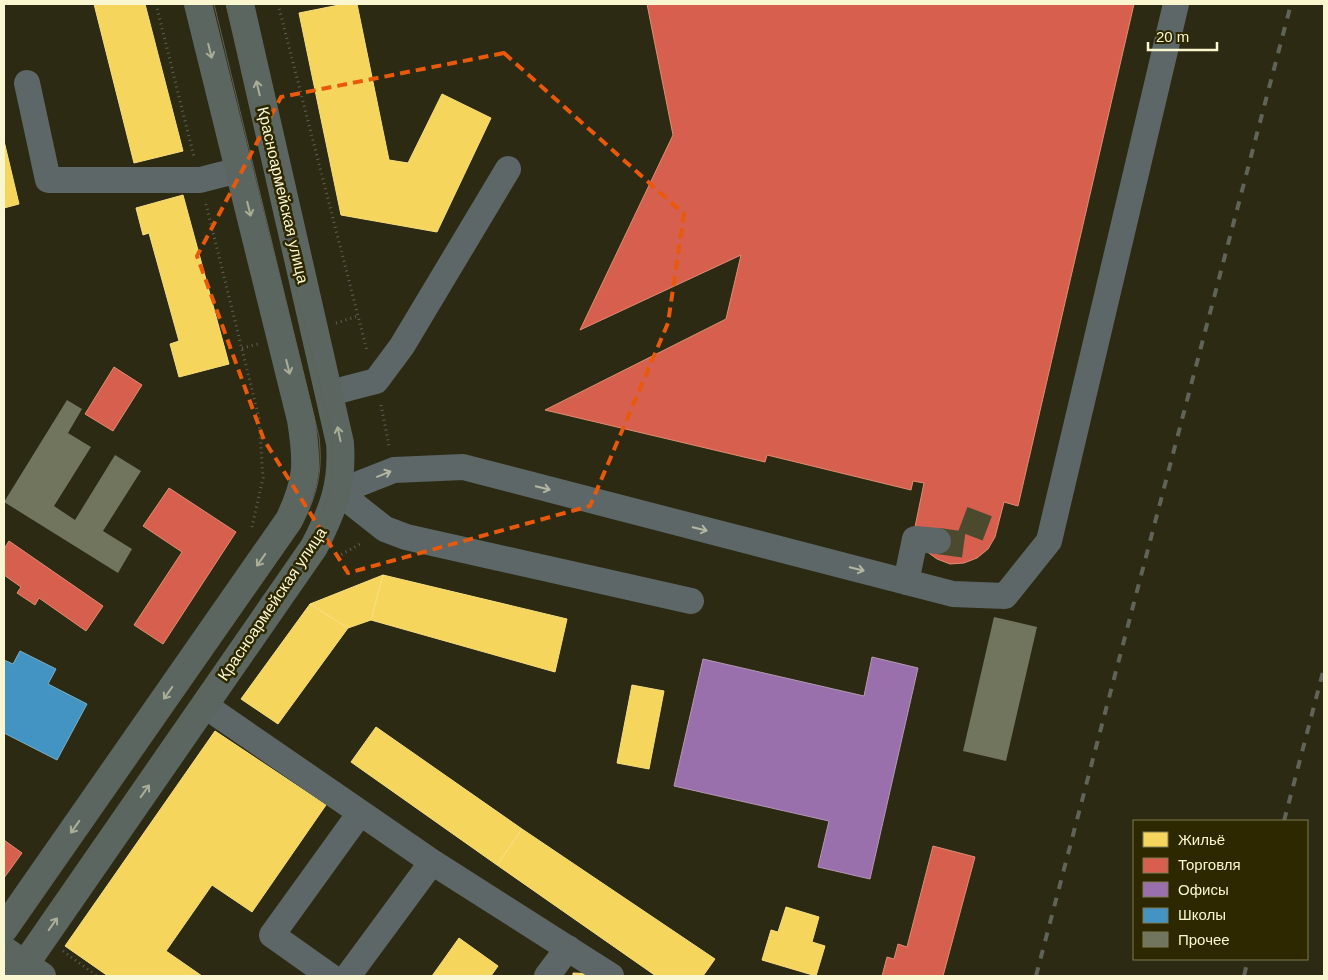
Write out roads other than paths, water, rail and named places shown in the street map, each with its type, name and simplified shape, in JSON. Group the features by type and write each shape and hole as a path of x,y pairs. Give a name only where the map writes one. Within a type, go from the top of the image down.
{"main road":[{"name":"Красноармейская улица","path":"4,929 289,520 301,494 307,468 301,420 198,4"},
{"name":"Красноармейская улица","path":"22,967 314,547 328,520 338,492 342,467 340,442 240,4"}],"lane":[{"path":"338,492 394,470 463,467 953,594 1005,596 1049,541 1176,4"},
{"path":"27,83 48,180 200,180 239,170"},
{"path":"330,393 376,382 402,346 508,169"},
{"path":"338,492 385,529 406,537 691,601"},
{"path":"906,582 915,539 938,541"},
{"path":"204,705 432,862 611,976"},
{"path":"330,976 272,935 360,813"},
{"path":"348,976 432,862"},
{"path":"547,976 568,948"}],"tunnel":[{"path":"938,541 967,545 981,508"}],"tram line":[{"path":"4,951 300,528 315,495 320,462 319,437 214,4"},
{"path":"4,975 311,534 323,509 330,486 333,462 332,435 226,4"}],"railway":[{"path":"1036,976 1291,4"},
{"path":"1284,820 1324,668"},
{"path":"1244,976 1248,960"}]}
